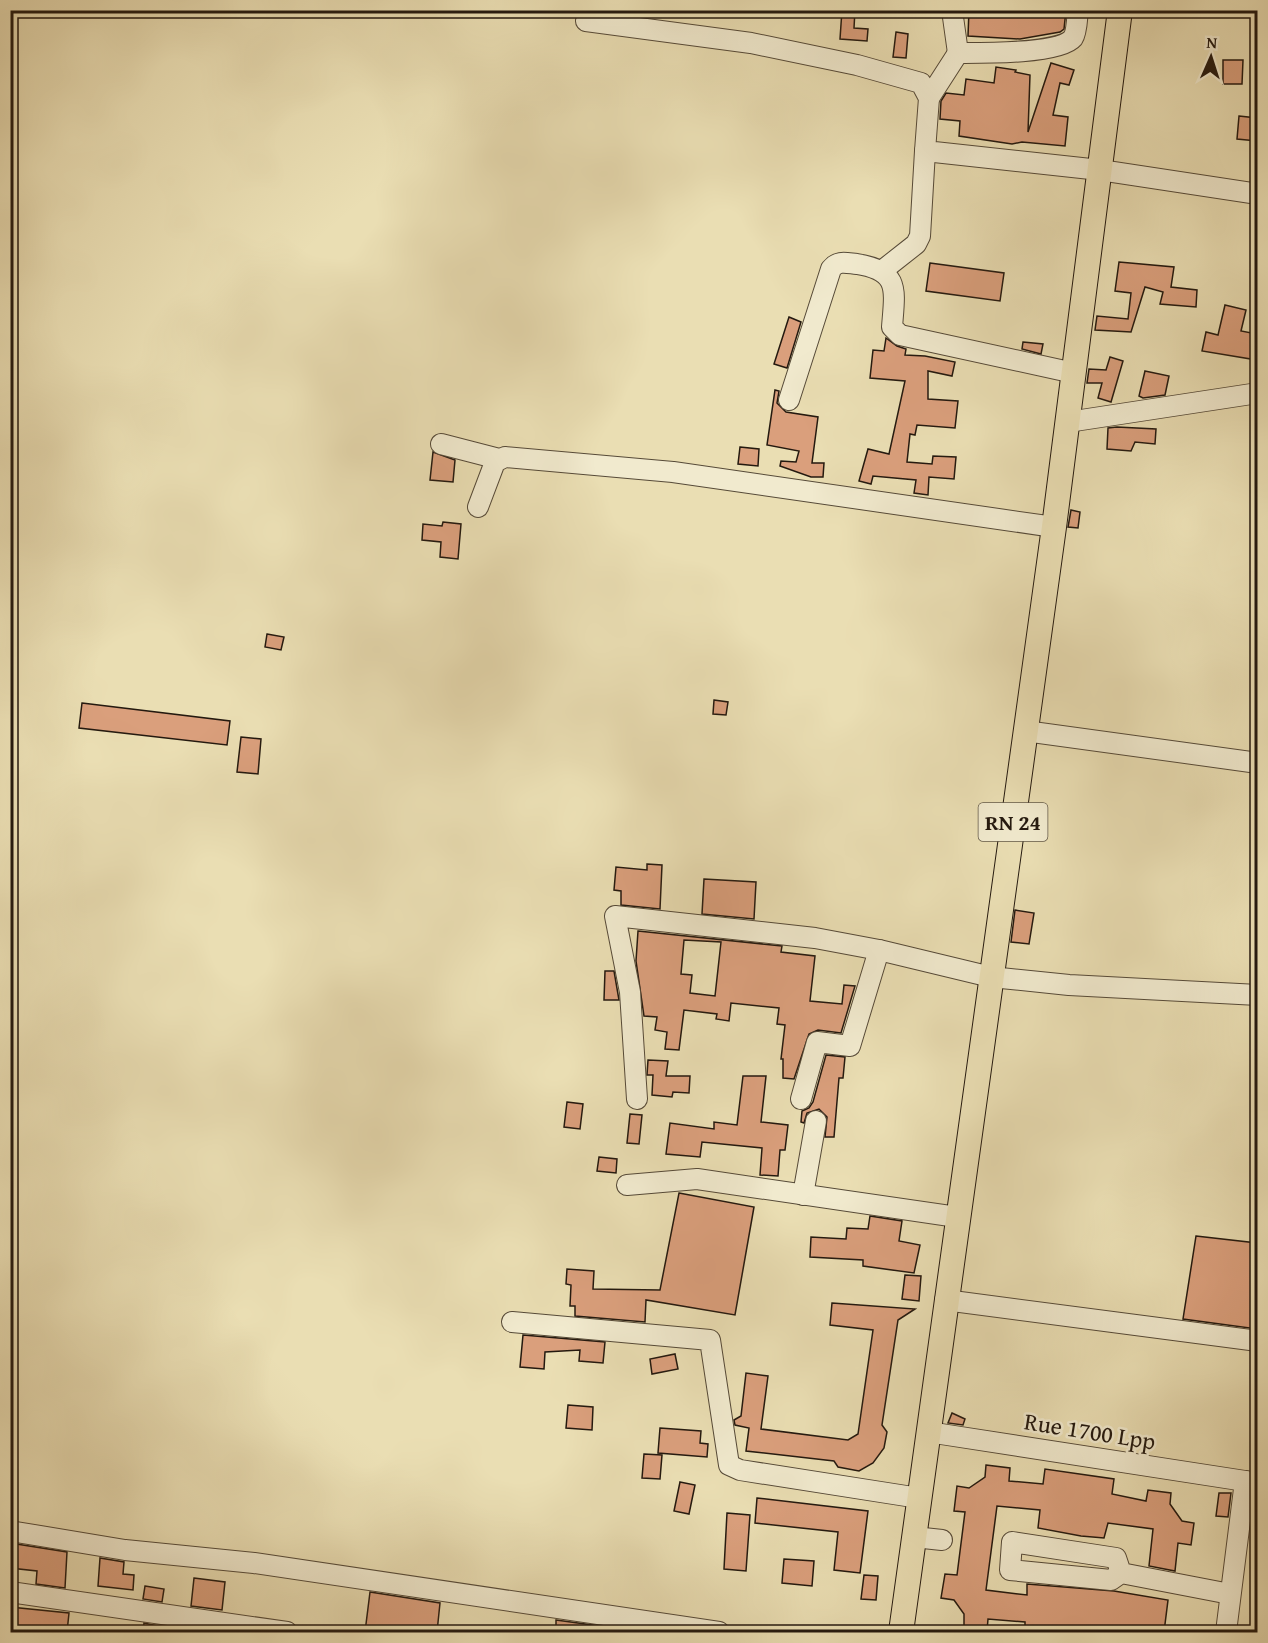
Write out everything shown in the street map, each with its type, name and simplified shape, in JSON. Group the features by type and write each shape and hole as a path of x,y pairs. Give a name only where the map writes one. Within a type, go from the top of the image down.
{"main road":[{"name":"RN 24","path":"901,1632 945,1300 1054,527 1119,11"}],"street":[{"path":"929,98 958,53 952,10"},
{"path":"958,53 1024,52 1068,41 1074,35 1078,10"},
{"path":"586,21 752,43 857,65 921,83 926,88 929,98 920,236 916,244 883,270"},
{"path":"925,151 1100,170 1257,194"},
{"path":"789,400 831,269 835,264 843,262 883,270 892,284 894,300 892,327 900,334 1074,373"},
{"path":"1068,422 1257,393"},
{"path":"441,444 499,459 523,458 672,472 1054,527"},
{"path":"478,507 495,462 499,459"},
{"path":"1026,731 1257,763"},
{"path":"637,1099 630,992 615,916 815,938 879,950 991,977 1070,986 1257,996"},
{"path":"801,1099 817,1042 850,1046 879,950"},
{"path":"802,1195 816,1120"},
{"path":"627,1185 697,1179 957,1217"},
{"path":"945,1300 1257,1341"},
{"path":"512,1322 710,1340 729,1465 740,1470 919,1498"},
{"name":"Rue 1700 Lpp","path":"928,1432 1251,1482 1230,1594 1226,1632"},
{"path":"10,1532 125,1550 254,1563 719,1632"},
{"path":"914,1537 942,1540"},
{"path":"1120,1573 1116,1558 1012,1542 1010,1570 1110,1580 1120,1573 1230,1594"},
{"path":"10,1592 287,1632"}],"building":[{"path":"842,10 855,10 854,28 868,29 867,41 840,39"},
{"path":"969,10 1066,10 1064,29 1060,32 1020,39 968,36"},
{"path":"896,32 908,34 906,58 893,57"},
{"path":"1223,60 1243,60 1242,84 1223,84"},
{"path":"1051,63 1074,70 1069,85 1060,83 1053,115 1068,117 1065,146 1022,142 1012,144 959,136 960,121 940,119 941,101 946,93 964,95 966,79 994,83 996,67 1030,75 1028,132"},
{"path":"1239,116 1257,118 1257,141 1237,139"},
{"path":"1119,262 1174,267 1171,287 1197,290 1196,307 1160,304 1163,292 1145,287 1131,332 1095,330 1097,316 1128,319 1131,293 1115,291"},
{"path":"930,263 1004,273 1000,301 926,291"},
{"path":"1225,305 1246,310 1241,331 1257,334 1257,360 1202,351 1206,332 1218,335"},
{"path":"789,317 801,322 787,368 774,364"},
{"path":"886,338 906,349 905,355 955,362 952,376 928,371 928,399 958,401 955,428 917,425 915,435 910,434 907,462 932,464 933,456 956,457 954,479 929,477 928,495 914,493 916,480 873,476 871,484 859,481 868,449 889,454 905,381 870,378 873,350 884,351"},
{"path":"1023,342 1043,344 1041,354 1022,349"},
{"path":"1110,357 1123,361 1111,402 1098,398 1102,383 1087,383 1089,369 1106,370"},
{"path":"1145,371 1169,376 1165,395 1143,398 1139,396"},
{"path":"775,390 779,391 777,403 786,412 818,417 812,463 824,463 823,477 811,477 780,466 781,461 796,462 799,451 767,445"},
{"path":"1108,428 1156,429 1155,444 1135,442 1131,451 1107,449"},
{"path":"740,447 759,449 758,466 738,464"},
{"path":"433,452 455,460 453,482 430,480"},
{"path":"1071,510 1080,512 1078,528 1068,527"},
{"path":"443,522 461,524 458,559 440,557 441,542 422,540 423,524 442,526"},
{"path":"267,634 284,637 281,650 265,647"},
{"path":"714,700 728,702 726,715 713,714"},
{"path":"82,703 230,721 227,745 79,728"},
{"path":"241,737 261,739 258,774 237,772"},
{"path":"647,864 662,865 660,909 621,905 621,891 614,890 616,867 647,870"},
{"path":"704,879 756,882 754,919 702,914"},
{"path":"1015,910 1034,913 1029,944 1011,942"},
{"path":"638,931 782,946 781,952 815,956 810,1001 842,1004 844,985 855,986 841,1033 818,1030 809,1034 794,1079 783,1078 783,1059 781,1059 785,1025 777,1024 779,1008 731,1003 729,1021 716,1019 717,1014 684,1010 679,1050 665,1049 667,1032 655,1030 657,1017 644,1016 636,961","holes":["684,940 721,942 715,996 690,993 692,975 681,974"]},
{"path":"605,971 614,971 619,1000 604,1000"},
{"path":"826,1055 845,1057 843,1078 839,1078 834,1137 825,1137 827,1117 819,1109 807,1113 804,1123 801,1122 802,1111 809,1108 813,1102"},
{"path":"648,1060 668,1061 666,1076 690,1076 689,1093 673,1092 672,1097 652,1095 653,1075 647,1075"},
{"path":"743,1076 766,1076 761,1122 788,1125 785,1150 780,1150 778,1176 760,1175 762,1148 702,1142 700,1157 666,1154 670,1123 714,1129 714,1122 737,1125"},
{"path":"567,1102 583,1104 580,1129 564,1127"},
{"path":"630,1114 642,1115 639,1144 627,1143"},
{"path":"599,1157 617,1159 616,1173 597,1171"},
{"path":"679,1193 754,1207 735,1315 646,1300 645,1322 575,1316 575,1306 570,1306 571,1285 566,1284 567,1269 594,1271 593,1289 660,1290"},
{"path":"870,1216 902,1221 899,1241 920,1245 914,1273 863,1266 863,1260 810,1257 811,1237 846,1239 847,1228 868,1229"},
{"path":"1196,1236 1257,1243 1257,1329 1183,1319"},
{"path":"905,1275 921,1276 919,1301 902,1299"},
{"path":"832,1303 915,1309 898,1320 882,1425 887,1432 884,1448 873,1463 859,1471 838,1467 834,1461 746,1451 749,1428 735,1425 734,1420 741,1416 746,1373 768,1376 761,1429 848,1440 858,1434 873,1330 830,1325"},
{"path":"523,1335 605,1342 603,1363 579,1361 580,1350 545,1352 544,1369 520,1367"},
{"path":"675,1354 678,1369 652,1374 650,1359"},
{"path":"568,1405 593,1407 592,1430 566,1428"},
{"path":"952,1413 965,1419 963,1425 948,1423"},
{"path":"660,1428 701,1431 700,1443 708,1444 707,1457 658,1453"},
{"path":"644,1454 662,1455 660,1479 642,1478"},
{"path":"986,1465 1010,1468 1009,1481 1043,1484 1045,1469 1114,1479 1112,1494 1146,1501 1148,1490 1171,1493 1170,1504 1182,1521 1194,1523 1191,1545 1178,1543 1175,1571 1149,1566 1153,1529 1108,1523 1104,1538 1081,1536 1038,1528 1040,1510 997,1506 986,1590 1027,1595 1027,1584 1114,1591 1168,1600 1164,1632 1025,1632 1025,1622 988,1619 987,1631 964,1629 964,1614 954,1600 941,1598 945,1574 957,1575 965,1512 954,1511 957,1486 969,1488 985,1477"},
{"path":"680,1482 695,1485 689,1514 674,1511"},
{"path":"1219,1493 1231,1493 1228,1517 1216,1516"},
{"path":"757,1498 868,1511 860,1573 834,1570 838,1532 755,1523"},
{"path":"727,1513 750,1515 746,1571 724,1569"},
{"path":"10,1543 67,1552 65,1588 36,1584 37,1571 10,1568"},
{"path":"100,1558 124,1562 123,1574 134,1575 133,1590 98,1586"},
{"path":"784,1559 814,1561 812,1586 782,1583"},
{"path":"864,1575 878,1576 876,1600 861,1599"},
{"path":"194,1578 225,1582 222,1610 191,1606"},
{"path":"145,1586 164,1589 162,1602 143,1599"},
{"path":"370,1592 440,1603 437,1632 365,1632"},
{"path":"10,1607 69,1613 67,1632 10,1632"},
{"path":"556,1620 614,1628 613,1632 556,1632"},
{"path":"144,1623 158,1626 157,1632 143,1632"}]}
